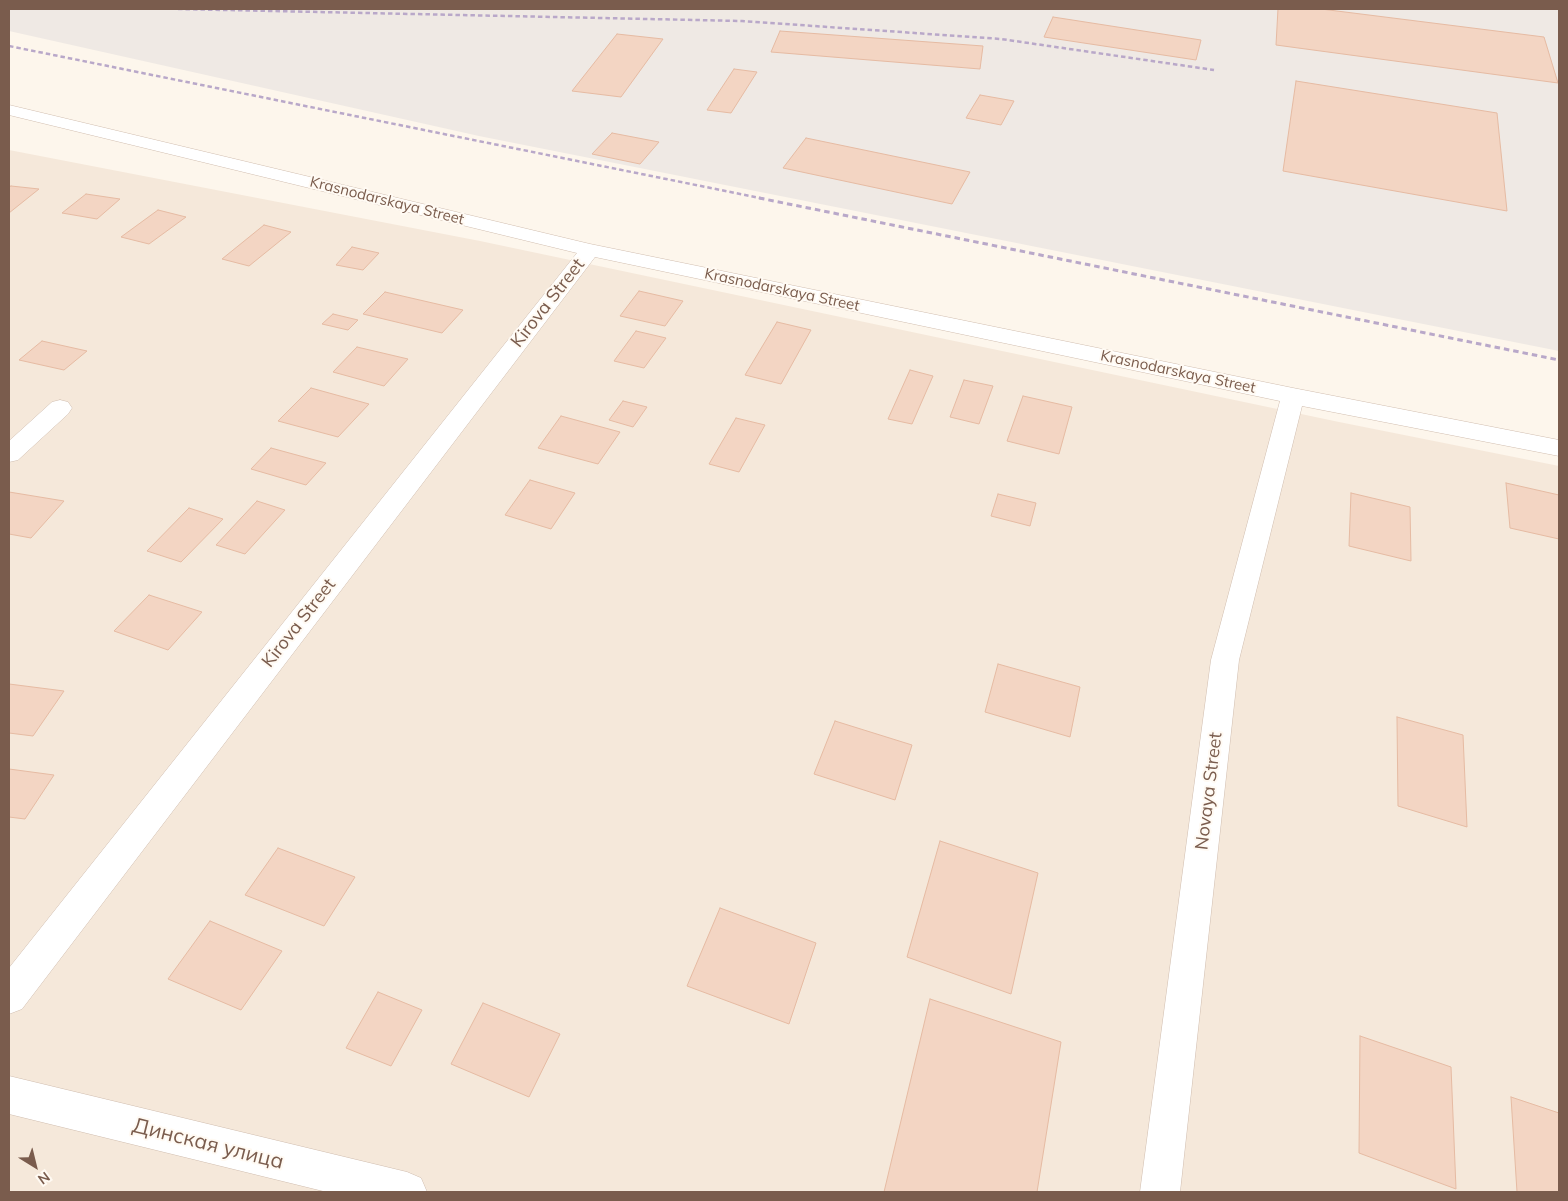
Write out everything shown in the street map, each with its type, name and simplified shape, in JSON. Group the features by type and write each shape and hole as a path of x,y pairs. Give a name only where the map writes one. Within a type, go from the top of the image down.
{"street":[{"name":"Krasnodarskaya Street","path":"9,110 590,250 1293,396 1559,448"},
{"name":"Kirova Street","path":"9,996 590,250"},
{"name":"Novaya Street","path":"1160,1192 1225,660 1293,396"},
{"path":"9,454 60,408"},
{"name":"Динская улица","path":"9,1095 406,1192"}],"shaded area":[{"path":"9,9 1559,9 1559,351 479,136 9,31"},
{"path":"9,150 480,241 1339,422 1559,466 1559,1192 9,1192"}],"building":[{"path":"1278,9 1321,9 1544,37 1558,83 1276,45"},
{"path":"1053,17 1201,40 1196,60 1044,37"},
{"path":"780,31 983,46 980,69 771,52"},
{"path":"617,34 663,39 621,97 572,91"},
{"path":"734,69 757,72 731,113 707,110"},
{"path":"1296,81 1497,113 1507,211 1283,171"},
{"path":"980,95 1014,101 1001,125 966,118"},
{"path":"612,133 659,142 640,164 592,154"},
{"path":"806,138 970,172 952,204 783,168"},
{"path":"9,187 39,189 9,213"},
{"path":"86,194 120,199 97,219 62,213"},
{"path":"158,210 186,217 149,244 121,237"},
{"path":"264,225 291,232 249,266 222,259"},
{"path":"352,247 379,253 363,270 336,265"},
{"path":"639,291 683,301 665,326 620,316"},
{"path":"385,292 463,310 442,333 363,314"},
{"path":"333,314 358,320 348,330 322,324"},
{"path":"777,322 811,330 781,384 745,375"},
{"path":"636,331 666,338 644,368 614,361"},
{"path":"42,341 87,351 64,370 19,360"},
{"path":"357,347 408,359 384,386 333,372"},
{"path":"910,370 933,376 912,424 888,419"},
{"path":"964,380 993,386 979,424 950,417"},
{"path":"311,388 369,404 338,437 278,421"},
{"path":"1023,396 1072,407 1059,454 1007,441"},
{"path":"623,401 647,407 633,427 609,420"},
{"path":"561,416 620,432 598,464 538,448"},
{"path":"736,418 765,425 739,472 709,464"},
{"path":"271,448 326,463 306,485 251,469"},
{"path":"530,480 575,493 551,529 505,515"},
{"path":"1506,483 1559,495 1559,539 1510,528"},
{"path":"9,492 64,501 31,538 9,534"},
{"path":"1351,493 1410,507 1411,561 1349,546"},
{"path":"998,494 1036,503 1030,526 991,516"},
{"path":"257,501 285,510 245,554 216,545"},
{"path":"189,508 223,519 181,562 147,551"},
{"path":"149,595 202,612 168,650 114,631"},
{"path":"998,664 1080,687 1070,737 985,712"},
{"path":"9,684 64,691 33,736 9,733"},
{"path":"1397,717 1463,735 1467,827 1398,806"},
{"path":"835,721 912,745 895,800 814,774"},
{"path":"9,769 54,775 25,819 9,817"},
{"path":"940,841 1038,873 1011,994 907,957"},
{"path":"278,848 355,877 324,926 245,895"},
{"path":"720,908 816,943 789,1024 687,986"},
{"path":"210,921 282,951 241,1010 168,979"},
{"path":"378,992 422,1010 391,1066 346,1048"},
{"path":"930,999 1061,1042 1037,1192 884,1192"},
{"path":"483,1003 560,1034 529,1097 451,1064"},
{"path":"1360,1036 1451,1067 1456,1189 1359,1153"},
{"path":"1511,1097 1559,1113 1559,1192 1517,1192"}],"railway":[{"path":"178,9 742,21 1001,39 1214,70"},
{"path":"9,46 765,199"},
{"path":"759,198 1559,360"}]}
